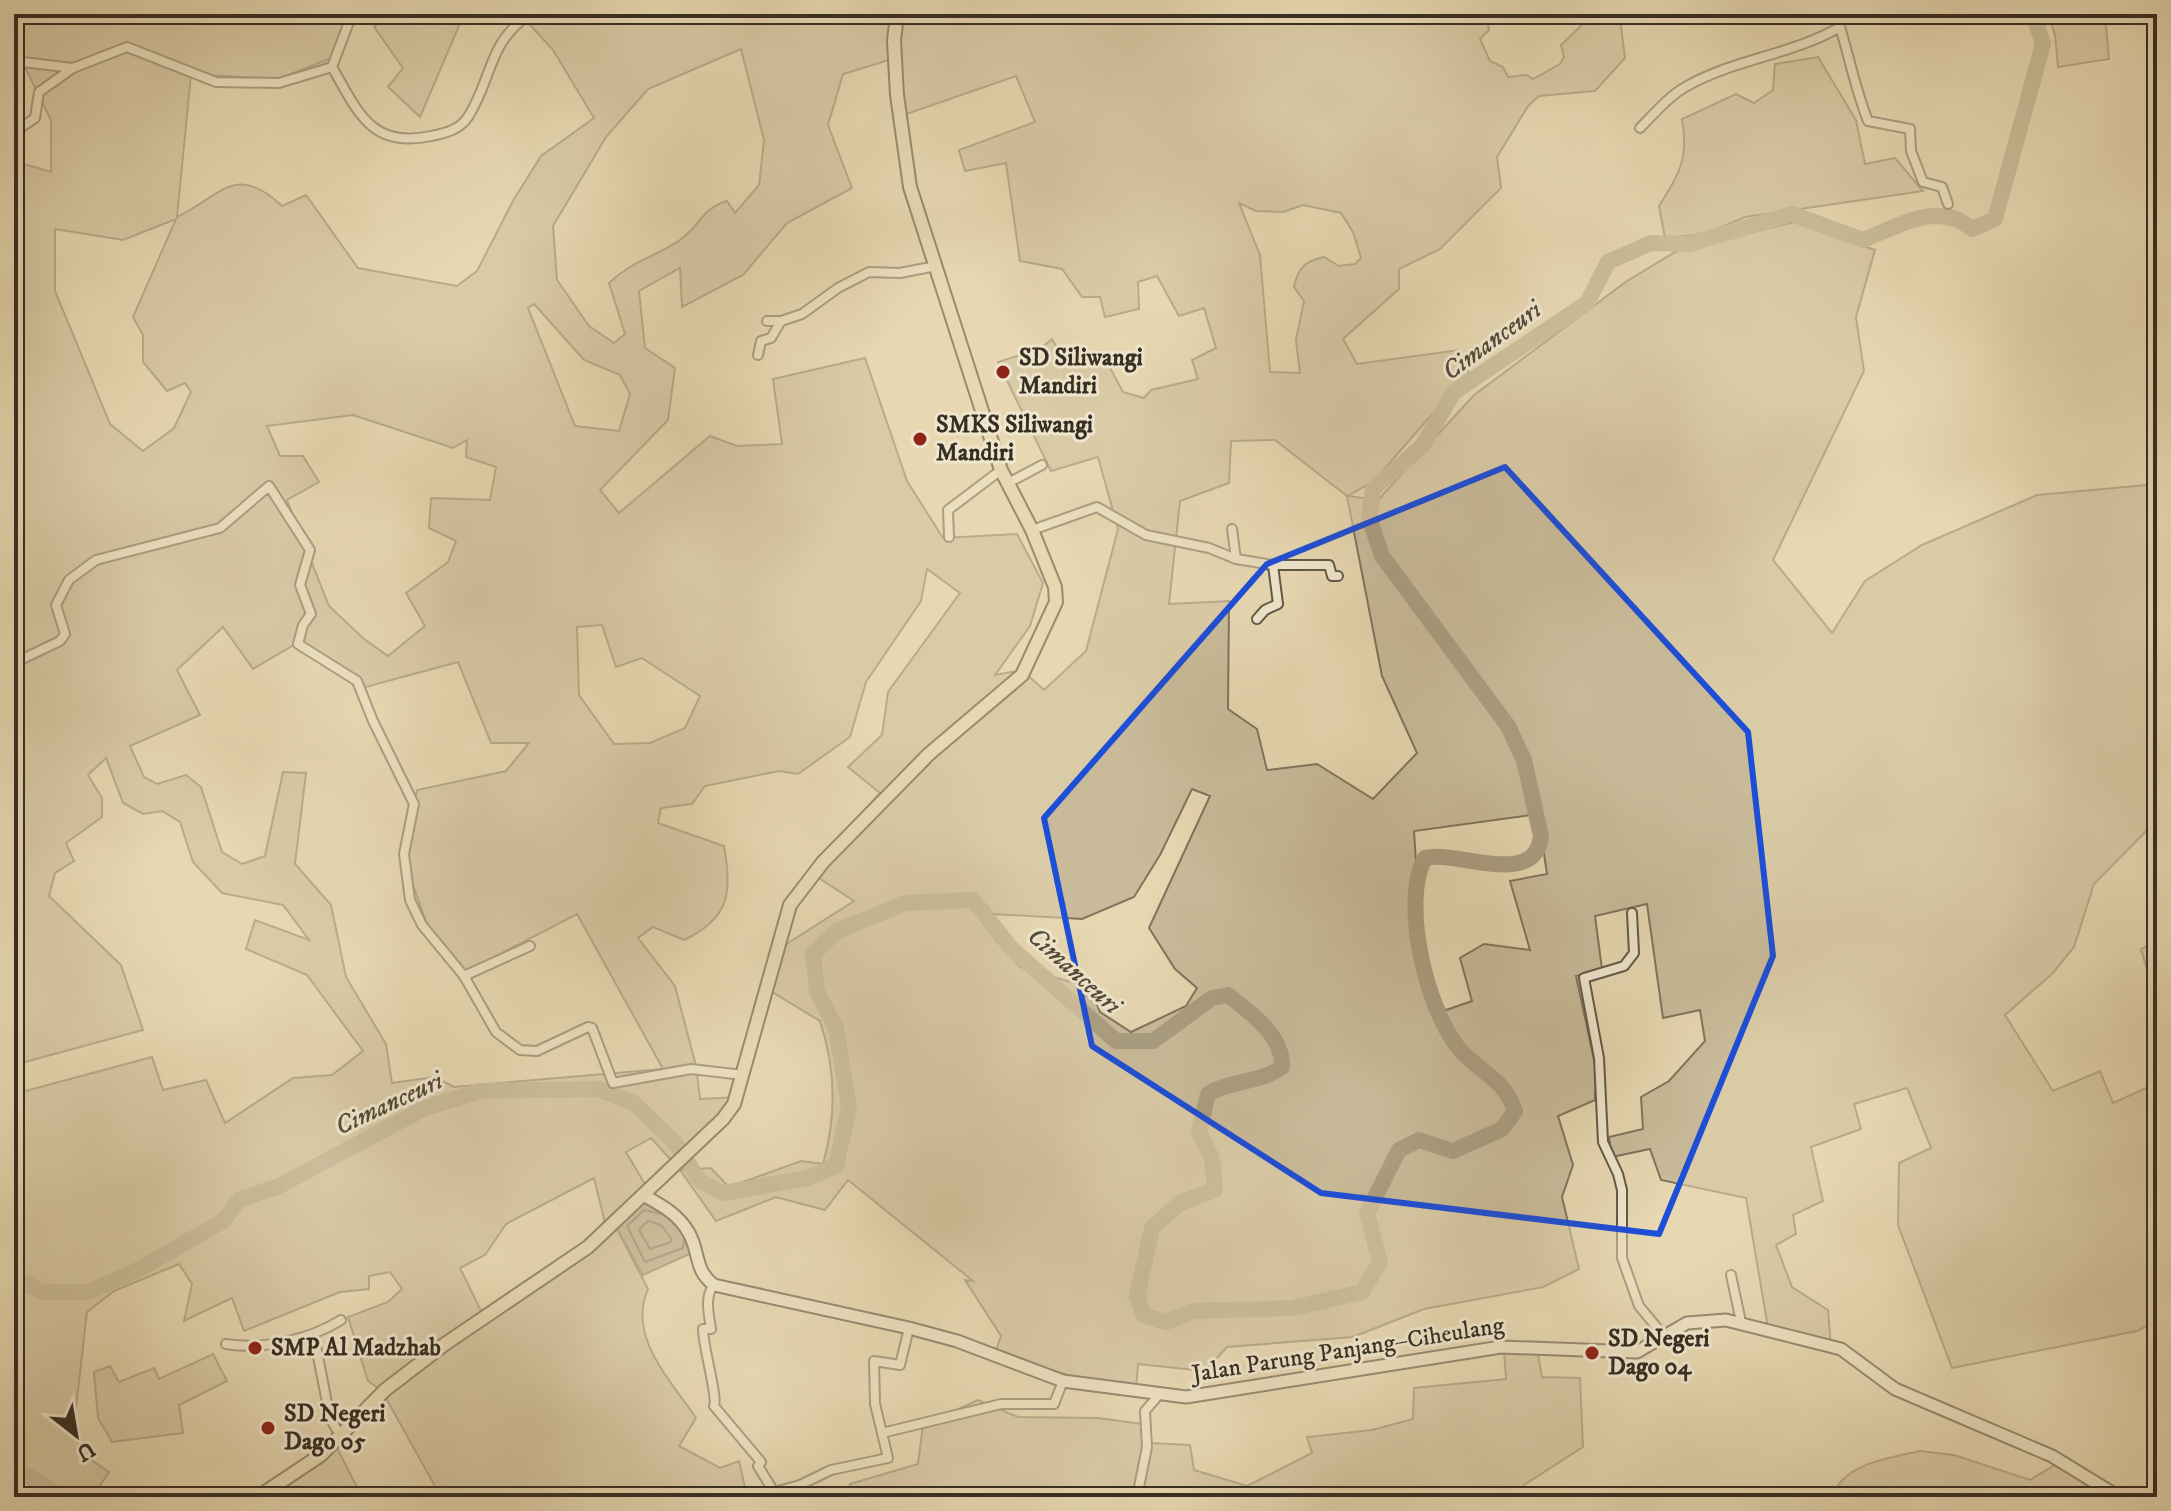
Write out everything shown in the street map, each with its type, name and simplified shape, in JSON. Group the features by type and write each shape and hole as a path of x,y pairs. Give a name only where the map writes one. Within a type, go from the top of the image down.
{"main road":[{"path":"258,1497 289,1479 341,1437 385,1390 445,1344 588,1247 645,1196 734,1104 786,916 802,886 929,754 1022,675 1056,602 1055,587 1032,530 1001,470 910,187 903,147 894,41 897,14"}],"street":[{"path":"332,67 352,14"},
{"path":"332,67 358,111 376,131 406,140 451,132 466,120 503,37 530,14"},
{"path":"1836,14 1853,83 1868,121 1910,129 1911,151 1923,182 1942,187 1948,204"},
{"path":"1640,128 1678,91 1696,81 1728,67 1818,40 1840,27"},
{"path":"14,132 35,118 39,92 53,79 127,47 216,82 279,83 332,67"},
{"path":"14,61 73,68"},
{"path":"767,321 781,321 802,314 838,288 869,272 900,273 936,266"},
{"path":"758,355 761,341 771,338 781,321"},
{"path":"1008,483 1042,465"},
{"path":"949,537 948,510 1001,470"},
{"path":"14,663 60,641 65,634 56,605 69,580 96,560 220,528 247,507 257,493 269,486 310,550 300,585 311,614 303,625 298,644 357,681 414,804 404,854 410,900 422,925 464,976 488,1021 520,1050 537,1051 588,1027 596,1032 613,1083 691,1069 743,1075"},
{"path":"1032,530 1097,507 1146,535 1209,548 1236,559 1273,565 1329,565 1332,576 1338,576"},
{"path":"1232,529 1236,559"},
{"path":"1257,619 1265,610 1278,604 1273,565"},
{"path":"1632,913 1634,953 1624,966 1584,978 1599,1058 1603,1142 1622,1190 1622,1258 1639,1306 1664,1336"},
{"path":"464,976 530,946"},
{"path":"645,1196 675,1213 691,1235 697,1267 714,1285 709,1291 708,1304 711,1329 703,1329 703,1353 717,1398 714,1406 739,1439 752,1447 761,1462 758,1466 774,1492 800,1485 831,1470 888,1458 875,1404 874,1361 900,1365 909,1328"},
{"path":"1731,1275 1741,1322"},
{"name":"Jalan Parung Panjang–Ciheulang","path":"714,1285 957,1341 1063,1381 1158,1396 1213,1396 1302,1376 1501,1347 1637,1352 1698,1319 1741,1322 1841,1349 1895,1389 2052,1456 2119,1497"},
{"path":"226,1344 251,1348 314,1336 341,1320"},
{"path":"314,1336 330,1418 341,1437"},
{"path":"882,1433 1001,1404 1054,1404 1063,1381"},
{"path":"1137,1497 1147,1447 1145,1411 1158,1396"},
{"path":"800,1485 805,1497"}],"highlighted area":[{"path":"1505,467 1748,732 1773,956 1659,1234 1321,1193 1092,1046 1044,818 1267,564"}],"shaded area":[{"path":"14,14 349,14 337,56 278,79 191,74 177,217 228,187 252,186 282,206 306,195 358,268 457,286 477,271 514,199 541,156 594,118 553,50 522,16 525,14 1486,14 1489,30 1480,39 1490,61 1503,67 1508,77 1527,75 1533,79 1560,64 1564,57 1561,45 1586,21 1620,18 1625,58 1595,91 1539,96 1528,106 1497,157 1501,188 1440,249 1399,269 1399,289 1343,339 1357,364 1459,350 1472,381 1447,397 1374,481 1348,496 1378,500 1474,395 1627,281 1675,252 1794,222 1875,250 1856,317 1864,371 1773,560 1832,633 1865,581 1922,545 2037,495 2157,484 2157,820 2094,884 2074,947 2053,973 2005,1015 2053,1091 2100,1071 2113,1103 2157,1083 2157,1321 2137,1331 1952,1368 1898,1225 1899,1163 1931,1148 1907,1088 1854,1104 1861,1129 1811,1147 1823,1201 1793,1215 1796,1234 1776,1245 1792,1287 1828,1310 1831,1347 1768,1328 1746,1198 1661,1180 1650,1149 1612,1157 1609,1137 1643,1129 1641,1097 1669,1081 1705,1041 1700,1010 1663,1018 1647,904 1595,916 1602,969 1576,976 1596,1069 1595,1100 1558,1116 1573,1165 1562,1197 1579,1269 1543,1287 1424,1309 1353,1337 1227,1347 1205,1371 1138,1364 1136,1389 1101,1385 995,1353 1001,1336 965,1280 973,1281 848,1180 825,1210 776,1197 716,1221 680,1170 651,1138 626,1152 649,1191 615,1225 648,1289 643,1307 647,1341 664,1373 696,1418 679,1446 720,1468 739,1461 747,1497 441,1497 382,1391 368,1381 348,1317 388,1302 402,1289 390,1272 369,1276 369,1289 340,1292 244,1331 232,1298 184,1321 192,1284 179,1264 114,1291 87,1312 73,1434 87,1457 109,1472 92,1497 61,1490 14,1467 14,1094 152,1057 163,1090 206,1080 225,1123 293,1078 332,1075 363,1051 307,975 246,949 255,920 309,940 283,905 222,893 193,862 180,822 162,811 143,814 123,803 106,758 88,775 102,798 102,817 66,843 74,861 55,873 49,896 121,965 143,1030 14,1065 14,161 51,172 51,120 14,45","holes":["741,49 764,140 759,185 735,213 727,201 718,204 680,240 626,269 609,283 625,334 614,343 589,326 557,280 553,226 606,137 648,89","889,60 898,117 1016,76 1035,122 959,150 965,171 1006,163 1020,261 1062,269 1082,297 1100,297 1105,317 1139,309 1138,282 1157,276 1179,316 1204,308 1216,348 1192,360 1198,379 1151,390 1144,398 1123,392 1101,351 1068,367 1052,339 1040,349 998,362 1051,471 1098,457 1118,529 1086,651 1044,690 1022,670 995,675 1030,626 1043,583 1017,534 943,538 907,481 865,358 773,379 782,444 737,446 710,436 619,513 600,490 668,420 675,368 645,348 639,291 680,268 682,307 743,275 787,223 852,188 828,125 843,74","1239,203 1256,211 1283,212 1303,205 1341,213 1353,232 1361,258 1355,264 1339,266 1324,257 1307,263 1298,275 1294,287 1304,301 1296,340 1300,373 1270,372 1260,255","176,219 133,317 143,335 143,362 167,391 185,383 191,392 174,428 143,451 110,424 55,291 55,229 123,240","534,304 584,360 620,375 630,394 619,431 575,426 528,308","353,415 453,448 467,440 466,457 496,467 490,500 431,498 429,528 456,541 448,562 406,593 425,626 388,656 364,639 329,606 287,500 319,482 303,456 280,456 267,426","1275,440 1347,496 1382,676 1417,753 1373,799 1317,764 1267,770 1257,729 1228,709 1229,601 1169,604 1180,501 1229,483 1231,441","927,569 960,593 888,692 882,735 848,767 880,793 808,871 854,901 774,952 769,990 820,1021 825,1039 833,1092 831,1128 823,1164 801,1161 729,1187 711,1168 681,1170 738,1097 700,1099 696,1066 675,986 638,938 653,927 684,940 711,923 719,913 727,891 724,846 658,823 661,808 692,804 705,786 779,771 798,774 850,737 866,682 921,601","602,625 616,667 642,658 700,696 685,728 650,743 614,744 579,695 577,627","223,627 253,669 294,645 362,688 458,662 491,743 529,743 506,771 417,790 403,857 430,933 460,975 577,914 663,1069 454,1087 434,1077 392,1083 386,1044 346,977 331,905 295,864 306,773 283,772 265,856 242,864 222,852 201,787 186,775 157,784 144,777 130,746 200,715 177,670","1192,789 1210,796 1149,928 1175,969 1197,988 1186,1006 1131,1032 1100,1012 1091,988 1020,967 975,913 1082,919 1134,897 1160,855","1538,814 1547,874 1510,881 1530,950 1484,944 1460,958 1472,1001 1446,1010 1424,990 1414,831","594,1178 607,1231 484,1317 460,1268 485,1255 506,1224"]},
{"path":"390,14 464,14 420,117 388,87 403,68 374,27"},
{"path":"2048,14 2105,14 2109,59 2058,67 2055,35"},
{"path":"1818,57 1856,120 1865,164 1895,158 1923,191 1745,217 1705,234 1665,238 1659,206 1681,166 1684,145 1682,119 1736,94 1754,103 1773,90 1775,64"},
{"path":"2157,942 2157,1004 2141,949"},
{"path":"1537,1349 1542,1377 1580,1378 1583,1447 1524,1485 1530,1497 854,1497 850,1484 918,1464 923,1425 978,1400 1018,1417 1098,1418 1149,1425 1150,1443 1190,1445 1194,1470 1247,1486 1312,1453 1307,1437 1372,1430 1413,1419 1414,1388 1506,1379 1504,1351"},
{"path":"213,1354 227,1381 179,1405 183,1433 112,1442 98,1418 94,1372 110,1366 119,1382 154,1368 159,1379"},
{"path":"334,1442 362,1497 253,1497"},
{"path":"1920,1451 1954,1455 2030,1480 2063,1460 2108,1486 2103,1497 1832,1497 1846,1476 1857,1469"}],"water":[{"path":"643,1200 671,1209 696,1251 643,1275 615,1225"}],"waterway":[{"name":"Cimanceuri","path":"14,1277 42,1292 88,1292 134,1272 223,1221 240,1199 277,1187 425,1108 480,1091 597,1089 634,1103 676,1144 700,1181 723,1193 808,1178 836,1166 849,1107 836,1029 817,991 813,954 837,931 905,903 973,900 1011,948 1116,1041 1153,1041 1212,998 1228,995 1264,1026 1277,1045 1282,1067 1265,1076 1208,1094 1199,1132 1212,1158 1215,1190 1180,1203 1152,1228 1137,1295 1143,1315 1166,1322 1193,1311 1293,1308 1362,1292 1380,1262 1367,1213 1399,1150 1419,1140 1453,1151 1502,1129 1515,1111 1499,1084 1462,1052 1438,1013 1421,958 1417,930 1415,902 1425,858 1510,864 1525,861 1536,852 1541,836 1524,760 1508,726 1382,556 1369,517 1373,489 1422,446 1454,392 1587,303 1608,262 1651,243 1689,244 1792,214 1863,240 1918,218 1946,217 1972,229 1995,219 2043,44 2033,14"},
{"name":"Cimanceuri","path":"14,1468 63,1497"}],"place":[{"name":"SD Siliwangi Mandiri","path":"1003,372"},
{"name":"SMKS Siliwangi Mandiri","path":"920,439"},
{"name":"SMP Al Madzhab","path":"255,1348"},
{"name":"SD Negeri Dago 04","path":"1592,1353"},
{"name":"SD Negeri Dago 05","path":"268,1428"}]}
